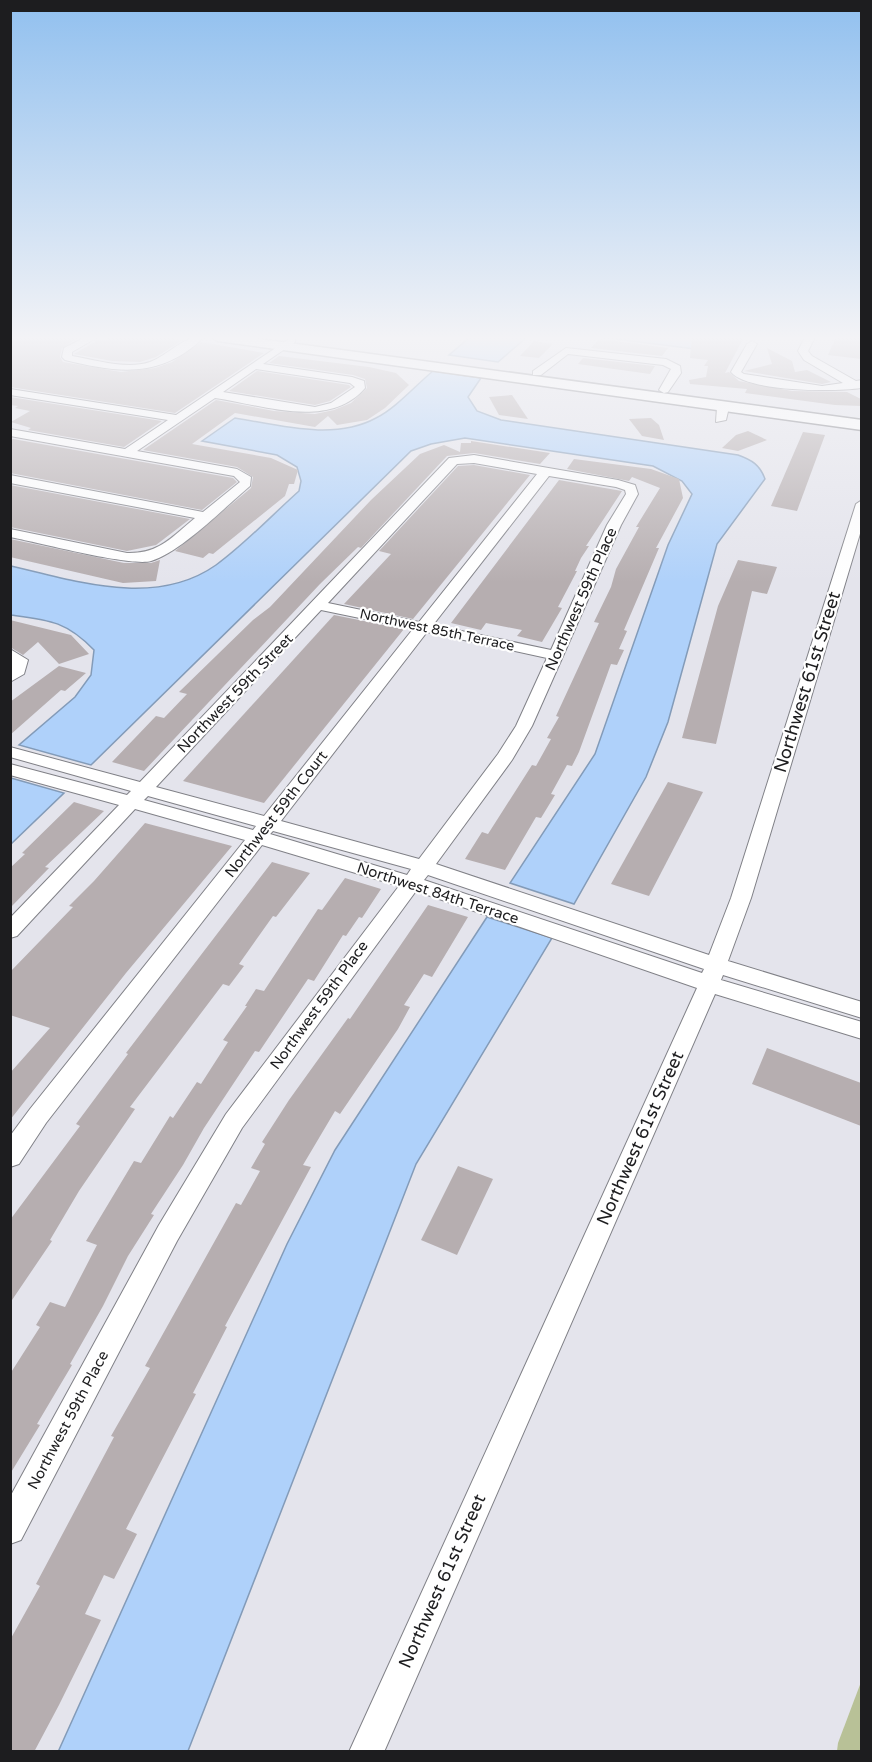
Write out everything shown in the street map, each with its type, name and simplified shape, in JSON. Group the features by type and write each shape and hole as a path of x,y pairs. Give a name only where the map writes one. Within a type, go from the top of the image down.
{"main road":[{"path":"794,419 861,425"}],"street":[{"path":"127,453 174,419"},
{"path":"10,432 237,473 245,477 246,483 162,552 147,558 127,557 10,532"},
{"name":"Northwest 59th Street","path":"10,931 453,461 462,460 544,472"},
{"name":"Northwest 59th Place","path":"10,1529 168,1233 234,1121 506,756 524,726 614,525 632,494 631,488 618,483 544,472"},
{"name":"Northwest 59th Court","path":"10,1157 38,1116 544,472"},
{"path":"10,479 204,516"},
{"name":"Northwest 61st Street","path":"366,1752 713,974 741,898 861,504"},
{"name":"Northwest 85th Terrace","path":"319,605 554,655"},
{"path":"10,677 18,671 15,657"},
{"name":"Northwest 84th Terrace","path":"10,752 137,795 416,874 713,974 861,1031"},
{"name":"Northwest 84th Terrace","path":"10,769 137,795"},
{"name":"Northwest 84th Terrace","path":"713,974 861,1010"}],"green space":[{"path":"861,1682 861,1751 837,1751 838,1743"}],"water":[{"path":"233,419 325,430 360,425 373,419 499,419 738,455 761,470 765,479 717,544 668,722 646,777 574,904 510,883 595,754 668,545 692,494 682,481 653,466 465,438 431,444 411,451 91,765 19,745 75,697 91,675 94,650 75,633 56,624 36,618 11,615 11,566 88,584 115,587 141,588 167,585 192,578 216,565 248,539 299,491 301,481 297,467 277,455 202,441"},
{"path":"10,778 64,793 11,844"},
{"path":"487,917 552,938 416,1164 188,1751 58,1752 287,1244 335,1150"}],"building":[{"path":"16,419 162,421 124,447 28,430 31,428 11,422"},
{"path":"188,419 226,419 192,444 271,458 298,470 294,484 289,484 285,496 213,554 209,553 203,558 175,551 251,488 253,477 237,467 143,450"},
{"path":"271,419 324,419 315,427"},
{"path":"331,419 368,419 367,420 337,425"},
{"path":"629,419 652,419 659,425 664,440 642,436"},
{"path":"748,431 767,440 738,451 722,448 736,435"},
{"path":"803,432 825,435 797,511 771,506"},
{"path":"13,439 233,478 237,482 202,510 10,473 10,441"},
{"path":"471,441 550,453 540,464 474,453 447,456 361,548 358,547 320,584 144,771 112,762 156,716 164,718 187,694 179,692 253,620 270,607 371,500 420,454 444,445 460,452 461,443 471,443"},
{"path":"574,459 651,469 679,479 683,498 656,548 659,548 624,630 627,631 619,649 624,650 617,665 611,664 579,752 572,766 567,765 551,794 555,795 541,818 536,817 505,870 465,859 482,832 488,834 532,765 536,766 551,739 547,738 559,717 556,716 599,623 594,622 611,587 616,569 639,527 636,527 660,488 632,477 629,481 567,469"},
{"path":"474,465 530,475 413,619 344,604 391,554 379,551 458,466"},
{"path":"559,480 622,491 586,546 589,546 558,607 562,608 542,642 517,636 522,630 486,623 481,630 451,623"},
{"path":"10,485 190,519 156,545 127,551 10,527"},
{"path":"10,539 124,563 151,563 160,560 156,581 123,583 10,557"},
{"path":"738,560 777,567 767,594 752,591 716,744 682,738 718,606"},
{"path":"334,615 404,629 264,803 183,781"},
{"path":"10,620 71,635 89,654 59,664 38,642 23,655 10,647"},
{"path":"59,666 86,673 65,691 61,690 10,735 10,702"},
{"path":"668,782 703,792 649,896 611,884"},
{"path":"74,802 104,811 45,867 49,868 10,908 10,868 25,854 22,853"},
{"path":"145,823 232,846 126,973 10,1120 10,1073 50,1028 10,1015 10,972 73,907 69,906"},
{"path":"272,862 310,873 276,917 273,916 239,964 244,966 229,986 223,984 130,1107 135,1109 79,1191 50,1240 52,1241 10,1303 10,1220 80,1126 76,1124 128,1054 126,1053"},
{"path":"345,878 381,889 362,918 359,917 346,936 343,935 314,981 308,979 259,1052 255,1051 204,1128 151,1214 154,1215 128,1256 70,1364 72,1365 37,1424 40,1425 10,1474 10,1374 40,1327 36,1325 50,1302 65,1307 97,1245 86,1241 134,1161 141,1163 170,1116 173,1118 197,1082 201,1084 228,1042 223,1040 256,989 264,991 318,909 322,910"},
{"path":"428,905 468,917 432,977 424,974 404,1005 410,1007 398,1029 340,1114 335,1111 303,1165 311,1167 225,1326 227,1327 193,1393 196,1394 126,1529 137,1534 114,1579 104,1575 85,1614 101,1620 59,1705 34,1752 10,1752 10,1640 40,1586 36,1584 114,1437 111,1436 150,1368 145,1366 236,1203 241,1205 260,1171 251,1168 265,1144 262,1142 289,1100 348,1018 350,1019"},
{"path":"767,1048 861,1083 861,1126 752,1084"},
{"path":"458,1166 493,1179 457,1255 421,1240"}]}
